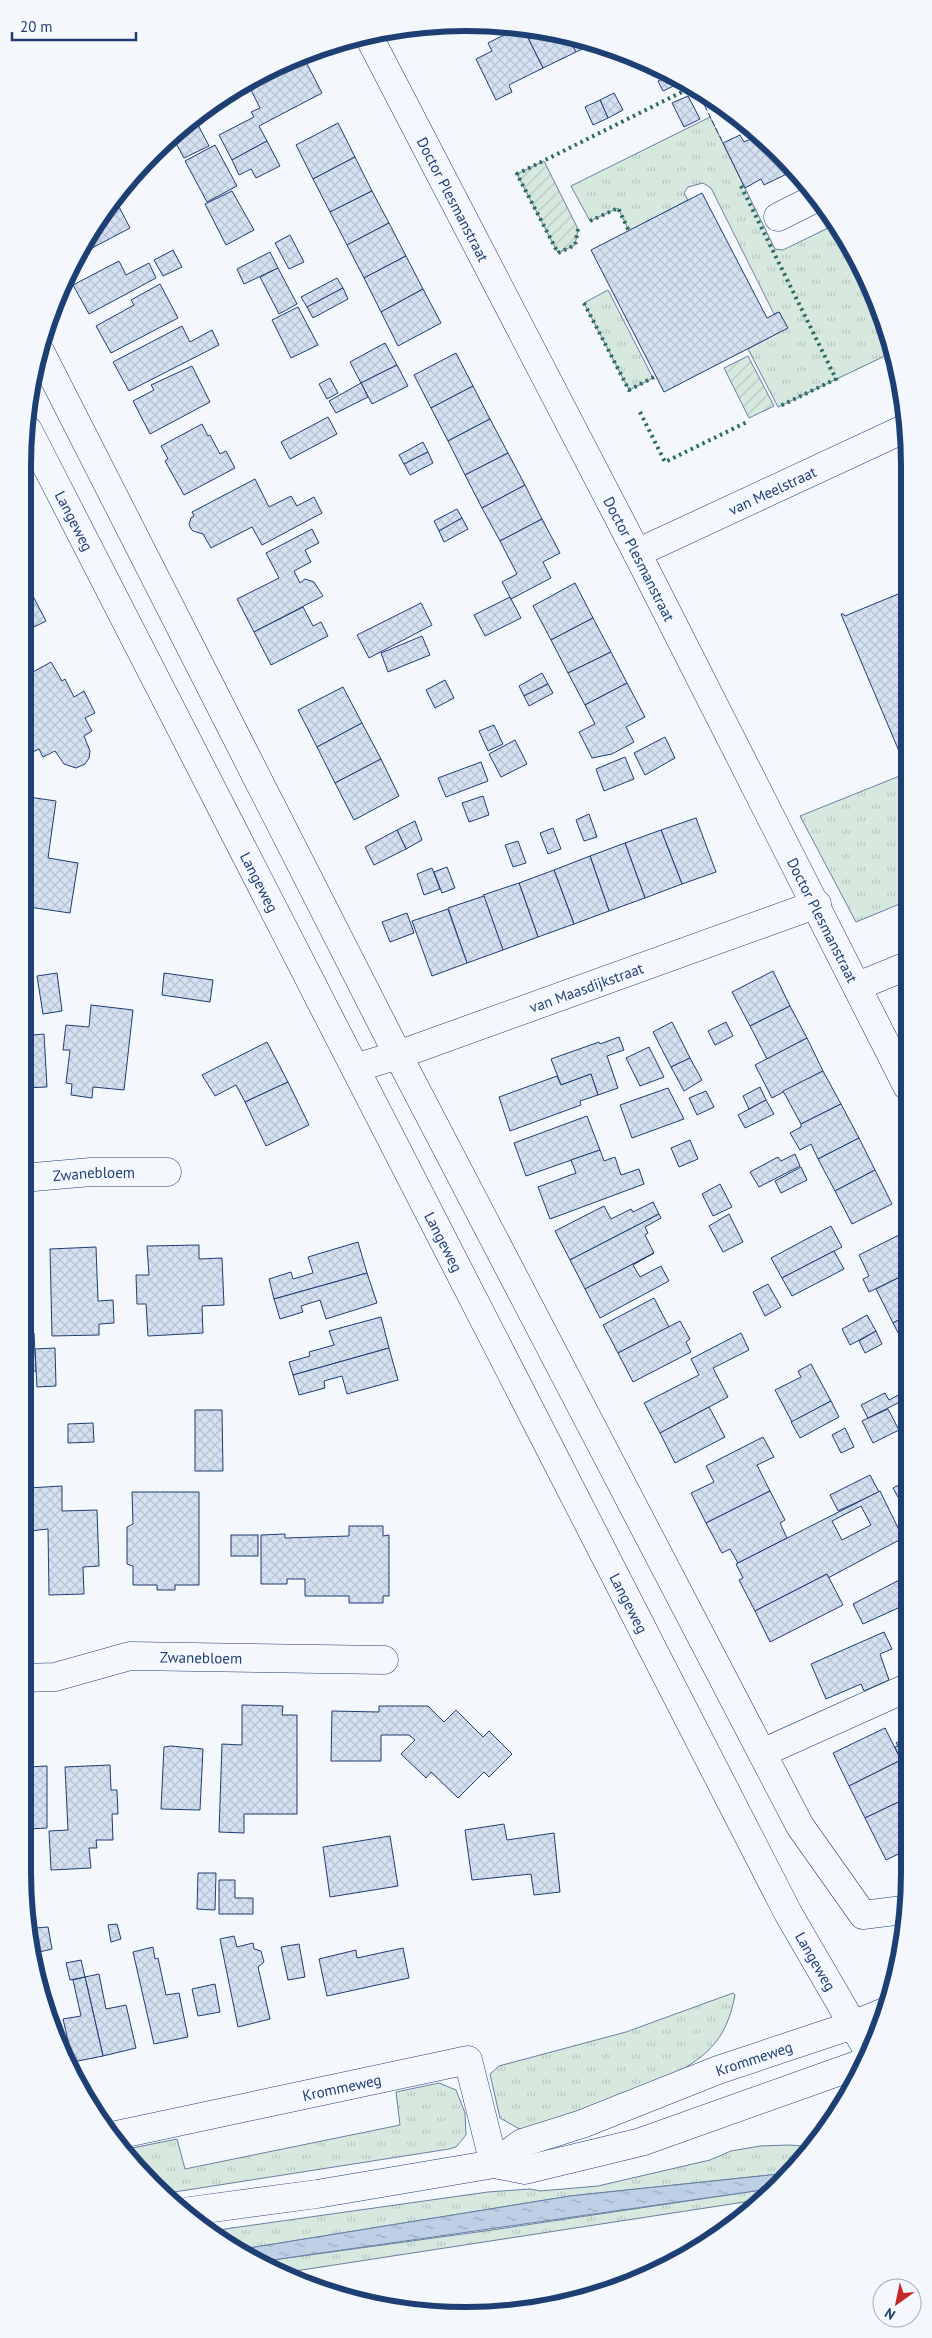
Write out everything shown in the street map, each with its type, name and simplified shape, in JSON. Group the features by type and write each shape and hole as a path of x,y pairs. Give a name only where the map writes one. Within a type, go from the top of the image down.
{"street":[{"name":"Doctor Plesmanstraat","path":"377,41 901,1072"},
{"path":"778,217 811,201"},
{"path":"45,360 398,1055 800,1826 864,1915 899,1911"},
{"name":"van Meelstraat","path":"637,554 899,431"},
{"name":"Langeweg","path":"32,438 788,1913 865,2045"},
{"name":"van Maasdijkstraat","path":"355,1068 398,1055 817,904"},
{"path":"858,986 901,968"},
{"name":"Zwanebloem","path":"31,1177 91,1172 167,1172"},
{"name":"Zwanebloem","path":"31,1678 55,1677 130,1656 384,1660"},
{"path":"762,1754 901,1691"},
{"name":"Krommeweg","path":"494,2164 522,2143 582,2124 718,2070 877,2015"},
{"name":"Krommeweg","path":"119,2134 468,2060 494,2164"},
{"name":"Krommeweg","path":"193,2211 326,2193 494,2164 525,2170 641,2142 855,2066"}],"green space":[{"path":"710,117 775,249 783,250 829,227 843,249 868,300 886,355 778,407 748,349 787,328 779,312 774,314 711,188 703,183 688,187 684,193 688,200 629,231 618,208 590,221 571,186"},
{"path":"544,161 578,229 575,245 558,253 517,174"},
{"path":"608,290 653,378 629,390 584,303"},
{"path":"748,356 774,406 749,418 724,368"},
{"path":"901,775 901,903 856,922 800,816"},
{"path":"733,1993 735,1995 731,2012 719,2037 702,2056 678,2072 663,2080 523,2131 500,2118 490,2074 499,2066 626,2032"},
{"path":"439,2083 456,2090 465,2113 466,2135 456,2147 449,2149 172,2192 130,2148 177,2139 185,2169 400,2125 396,2092"},
{"path":"760,2146 804,2146 778,2174 570,2196 248,2248 220,2231 488,2192 530,2189 540,2191 598,2186 710,2160 731,2151"},
{"path":"762,2190 750,2201 294,2271 271,2260"}],"water":[{"path":"778,2174 762,2190 271,2260 248,2248 570,2196"}],"building":[{"path":"507,33 527,36 543,68 509,85 512,92 496,100 476,59 492,51 488,43"},
{"path":"527,36 572,44 576,52 543,68"},
{"path":"572,44 585,48 576,52"},
{"path":"306,62 322,93 259,126 267,141 232,160 219,135 254,117 251,112 260,108 250,88"},
{"path":"663,79 675,85 663,91 658,81"},
{"path":"614,93 623,110 608,118 600,100"},
{"path":"688,96 700,119 684,127 672,103"},
{"path":"600,100 608,118 593,125 585,107"},
{"path":"338,123 355,157 313,179 296,145"},
{"path":"198,124 209,146 184,158 176,142"},
{"path":"740,135 744,142 752,138 788,174 764,185 761,179 745,188 723,143"},
{"path":"267,141 280,166 256,178 251,169 239,175 232,160"},
{"path":"215,145 237,186 207,202 185,161"},
{"path":"355,157 372,191 330,212 313,179"},
{"path":"232,191 254,230 226,245 205,204"},
{"path":"372,191 389,223 347,245 330,212"},
{"path":"702,193 767,318 779,312 788,328 664,392 591,250"},
{"path":"118,205 130,228 89,250"},
{"path":"389,223 406,256 364,278 347,245"},
{"path":"290,235 304,262 289,269 275,243"},
{"path":"173,250 182,267 163,276 154,260"},
{"path":"270,252 278,268 244,284 237,269"},
{"path":"406,256 423,289 381,312 364,278"},
{"path":"119,261 126,275 149,263 156,278 89,314 73,285"},
{"path":"278,268 297,304 279,314 260,277"},
{"path":"337,278 343,288 307,307 301,297"},
{"path":"160,284 178,318 111,353 96,326 134,305 131,300"},
{"path":"343,288 348,299 313,318 307,307"},
{"path":"423,289 441,323 398,346 381,312"},
{"path":"298,307 318,345 291,358 272,320"},
{"path":"182,326 190,342 212,330 219,345 129,391 113,362"},
{"path":"385,343 397,365 361,383 350,362"},
{"path":"456,353 473,386 431,408 414,375"},
{"path":"397,365 408,386 372,404 361,383"},
{"path":"192,366 210,402 150,434 133,401 154,390 151,385"},
{"path":"330,378 338,393 327,399 319,384"},
{"path":"361,383 368,397 336,413 329,401"},
{"path":"473,386 490,419 448,441 431,408"},
{"path":"328,417 337,434 290,459 281,442"},
{"path":"490,419 508,453 465,475 448,441"},
{"path":"202,424 220,454 226,451 235,468 184,495 165,461 168,459 161,446"},
{"path":"423,442 428,452 404,464 399,455"},
{"path":"428,452 433,463 410,475 404,464"},
{"path":"508,453 525,485 482,508 465,475"},
{"path":"255,479 269,507 291,496 297,506 314,497 322,513 262,545 252,527 211,548 203,534 191,529 189,524 194,516 192,512"},
{"path":"525,485 542,519 500,541 482,508"},
{"path":"457,509 462,518 439,531 434,521"},
{"path":"462,518 468,529 444,542 439,531"},
{"path":"542,519 560,553 543,562 551,578 511,599 502,582 517,574 500,541"},
{"path":"312,529 319,543 305,550 311,562 294,571 300,583 305,579 314,582 323,596 254,632 237,599 279,578 266,553"},
{"path":"575,583 593,618 551,640 533,606"},
{"path":"31,592 46,621 31,628"},
{"path":"898,594 901,602 901,756 841,614 845,616"},
{"path":"510,597 521,618 485,636 474,615"},
{"path":"421,603 432,625 369,658 357,635"},
{"path":"303,607 313,626 321,622 328,636 271,665 254,632"},
{"path":"593,618 611,652 568,673 551,640"},
{"path":"422,636 430,655 388,672 381,653"},
{"path":"611,652 627,683 585,705 568,673"},
{"path":"51,662 62,681 65,679 74,697 84,691 95,713 85,718 92,731 84,736 90,751 89,758 85,764 76,768 64,764 55,751 43,757 39,749 31,753 31,673"},
{"path":"542,673 548,684 524,696 519,686"},
{"path":"445,680 454,698 435,708 426,690"},
{"path":"627,683 645,717 626,727 634,742 612,754 592,758 579,732 595,724 585,705"},
{"path":"548,684 553,693 529,706 524,696"},
{"path":"343,687 362,723 317,747 298,710"},
{"path":"362,723 381,759 335,783 317,747"},
{"path":"494,725 503,744 488,751 479,731"},
{"path":"665,737 675,758 645,775 634,753"},
{"path":"515,740 527,764 501,777 489,754"},
{"path":"625,757 634,779 604,791 596,769"},
{"path":"381,759 399,796 354,820 335,783"},
{"path":"481,762 488,781 446,797 438,778"},
{"path":"483,796 489,815 469,822 462,803"},
{"path":"31,797 56,801 48,858 78,863 70,913 31,907"},
{"path":"589,814 597,837 584,841 576,820"},
{"path":"696,818 716,872 682,884 661,830"},
{"path":"415,821 422,840 406,849 397,830"},
{"path":"553,828 561,849 548,854 540,833"},
{"path":"397,830 406,849 374,865 365,847"},
{"path":"661,830 682,884 645,898 625,843"},
{"path":"518,841 526,863 513,867 505,845"},
{"path":"625,843 645,898 609,911 590,856"},
{"path":"590,856 609,911 574,924 554,870"},
{"path":"447,867 455,888 442,893 434,872"},
{"path":"432,868 440,889 424,895 417,874"},
{"path":"554,870 574,924 538,937 519,883"},
{"path":"519,883 538,937 503,950 483,895"},
{"path":"484,896 503,950 467,963 448,908"},
{"path":"448,909 467,963 432,976 412,921"},
{"path":"407,913 414,933 390,942 382,922"},
{"path":"773,971 790,1006 750,1026 732,992"},
{"path":"57,973 62,1011 43,1014 37,976"},
{"path":"164,973 213,980 210,1002 162,995"},
{"path":"91,1005 133,1010 124,1090 93,1087 92,1098 71,1095 72,1084 66,1083 70,1050 63,1050 66,1025 89,1027"},
{"path":"790,1006 807,1038 767,1059 750,1026"},
{"path":"672,1022 690,1058 671,1067 653,1032"},
{"path":"726,1022 733,1036 715,1045 708,1031"},
{"path":"44,1034 47,1087 31,1088 31,1035"},
{"path":"619,1037 624,1050 607,1056 618,1088 598,1095 591,1074 561,1085 551,1059"},
{"path":"807,1038 823,1071 772,1098 755,1065"},
{"path":"267,1042 288,1082 245,1102 236,1085 215,1096 202,1075"},
{"path":"649,1047 664,1077 640,1086 626,1058"},
{"path":"690,1058 702,1080 684,1091 671,1067"},
{"path":"823,1071 841,1104 801,1124 783,1091"},
{"path":"591,1074 598,1095 580,1101 581,1105 510,1131 499,1097 557,1076 561,1085"},
{"path":"288,1082 309,1125 266,1146 245,1102"},
{"path":"760,1087 766,1100 749,1109 743,1096"},
{"path":"668,1088 684,1119 632,1138 620,1105"},
{"path":"706,1091 714,1107 697,1115 689,1098"},
{"path":"766,1100 774,1114 745,1128 738,1115"},
{"path":"841,1104 859,1138 818,1159 811,1144 800,1150 790,1133 801,1127 801,1124"},
{"path":"587,1116 600,1150 526,1176 514,1143"},
{"path":"859,1138 875,1170 835,1191 818,1159"},
{"path":"690,1140 698,1159 679,1167 671,1148"},
{"path":"600,1150 604,1161 615,1157 621,1175 639,1169 644,1184 550,1219 538,1187 576,1173 571,1160"},
{"path":"795,1154 800,1166 759,1187 750,1172 778,1157 781,1161"},
{"path":"801,1167 807,1180 781,1193 775,1181"},
{"path":"875,1170 892,1204 852,1224 835,1191"},
{"path":"720,1184 732,1207 713,1216 702,1194"},
{"path":"653,1202 659,1214 570,1260 555,1231 604,1206 611,1219 631,1209 633,1212"},
{"path":"659,1214 661,1218 645,1227 648,1233 645,1235 654,1253 585,1289 570,1260"},
{"path":"729,1214 743,1242 723,1252 709,1226"},
{"path":"831,1226 842,1247 782,1278 771,1258"},
{"path":"899,1235 901,1239 901,1276 869,1292 863,1279 869,1276 859,1255"},
{"path":"358,1242 367,1273 274,1299 269,1279 291,1272 293,1279 313,1273 308,1257"},
{"path":"199,1245 199,1259 222,1258 224,1305 202,1306 203,1333 148,1336 146,1304 137,1304 136,1275 149,1275 147,1246"},
{"path":"96,1247 98,1301 113,1300 114,1323 99,1324 99,1335 52,1336 50,1249"},
{"path":"834,1251 844,1269 792,1296 782,1278"},
{"path":"654,1253 633,1265 640,1277 661,1266 669,1281 600,1318 585,1289"},
{"path":"367,1273 377,1303 326,1319 320,1300 301,1306 303,1312 280,1319 274,1299"},
{"path":"901,1276 901,1319 893,1323 876,1289"},
{"path":"768,1284 781,1307 765,1316 753,1292"},
{"path":"654,1298 669,1327 618,1353 603,1325"},
{"path":"867,1315 876,1331 850,1345 842,1329"},
{"path":"381,1317 389,1348 293,1375 289,1362 310,1356 309,1352 334,1345 329,1331"},
{"path":"901,1319 901,1338 893,1323"},
{"path":"680,1321 690,1339 686,1342 691,1352 633,1382 618,1353"},
{"path":"876,1331 882,1344 865,1353 859,1341"},
{"path":"31,1333 34,1333 36,1371 31,1371"},
{"path":"741,1333 749,1350 713,1368 728,1397 660,1433 644,1403 699,1375 691,1359"},
{"path":"55,1348 56,1386 37,1387 35,1349"},
{"path":"389,1348 398,1380 347,1394 342,1376 324,1381 325,1388 299,1395 293,1375"},
{"path":"811,1364 831,1401 792,1422 775,1390 801,1377 798,1371"},
{"path":"885,1393 889,1400 901,1394 901,1402 868,1418 861,1405"},
{"path":"831,1401 839,1417 800,1438 791,1422"},
{"path":"709,1407 725,1437 675,1463 660,1433"},
{"path":"888,1409 899,1430 873,1443 862,1421"},
{"path":"195,1410 222,1410 223,1471 195,1471"},
{"path":"93,1423 94,1442 68,1443 68,1424"},
{"path":"845,1428 854,1447 841,1453 832,1435"},
{"path":"763,1437 774,1457 757,1465 770,1491 706,1523 691,1493 714,1482 706,1466"},
{"path":"870,1475 879,1492 838,1511 830,1495"},
{"path":"901,1484 901,1502 893,1488"},
{"path":"62,1486 62,1511 97,1510 99,1566 83,1567 84,1594 49,1595 48,1529 31,1531 31,1488"},
{"path":"770,1491 785,1520 780,1523 787,1538 738,1563 730,1549 722,1553 706,1523"},
{"path":"880,1491 901,1534 901,1539 828,1578 827,1574 755,1611 739,1580 743,1578 736,1564","holes":["861,1506 871,1525 842,1540 832,1521"]},
{"path":"132,1492 199,1492 199,1585 175,1585 175,1590 157,1590 157,1585 133,1585 133,1566 127,1564 127,1527 133,1524"},
{"path":"349,1526 383,1526 383,1536 389,1535 389,1596 383,1596 383,1603 349,1603 349,1596 305,1596 305,1579 287,1579 287,1584 261,1584 261,1535 285,1534 285,1538 349,1536"},
{"path":"231,1535 258,1535 258,1556 231,1556"},
{"path":"827,1574 843,1605 770,1642 755,1611"},
{"path":"901,1579 901,1607 863,1624 853,1604"},
{"path":"884,1632 892,1649 880,1654 889,1680 864,1691 861,1684 826,1699 811,1664"},
{"path":"242,1705 283,1706 282,1715 297,1715 297,1814 244,1814 244,1833 219,1832 222,1744 242,1745"},
{"path":"379,1706 428,1706 444,1722 456,1710 483,1737 489,1731 512,1754 489,1777 484,1772 458,1798 431,1772 426,1778 401,1754 415,1740 409,1735 381,1735 381,1761 331,1761 332,1711 379,1712"},
{"path":"885,1728 901,1760 849,1786 833,1753"},
{"path":"901,1740 901,1760 895,1747 898,1746 896,1743"},
{"path":"164,1747 203,1749 200,1810 161,1809"},
{"path":"901,1760 901,1801 865,1818 849,1786"},
{"path":"110,1765 111,1790 117,1790 118,1814 112,1814 113,1840 96,1840 97,1848 89,1848 91,1868 51,1870 49,1831 68,1830 65,1767"},
{"path":"47,1766 47,1828 31,1829 31,1767"},
{"path":"901,1801 901,1853 886,1860 865,1818"},
{"path":"504,1824 507,1840 554,1833 560,1892 534,1895 531,1874 472,1880 465,1830"},
{"path":"390,1836 398,1886 330,1897 323,1847"},
{"path":"198,1873 216,1873 215,1910 197,1909"},
{"path":"219,1880 235,1880 235,1898 253,1898 253,1914 219,1914"},
{"path":"117,1924 121,1939 111,1942 108,1925"},
{"path":"48,1927 52,1949 39,1952 35,1928"},
{"path":"234,1936 237,1947 253,1943 254,1949 261,1951 264,1962 258,1967 270,2019 238,2027 220,1939"},
{"path":"299,1944 305,1977 288,1980 281,1947"},
{"path":"153,1947 155,1959 158,1958 166,1995 179,1993 188,2037 154,2044 133,1952"},
{"path":"403,1948 409,1978 327,1996 319,1959 356,1950 357,1958"},
{"path":"81,1960 85,1977 70,1980 66,1963"},
{"path":"99,1974 106,2009 126,2005 136,2048 103,2056 85,1977"},
{"path":"85,1977 103,2056 75,2062 71,2053 63,2019 81,2016 73,1980"},
{"path":"215,1984 220,2012 198,2016 192,1989"}],"hedge":[{"path":"578,229 575,245 558,253 517,174 685,90"},
{"path":"741,186 836,379 778,407"},
{"path":"590,221 618,208 629,231"},
{"path":"584,303 629,390 656,376"},
{"path":"640,412 665,462 747,422"}],"fence":[{"path":"703,102 723,143"}]}
